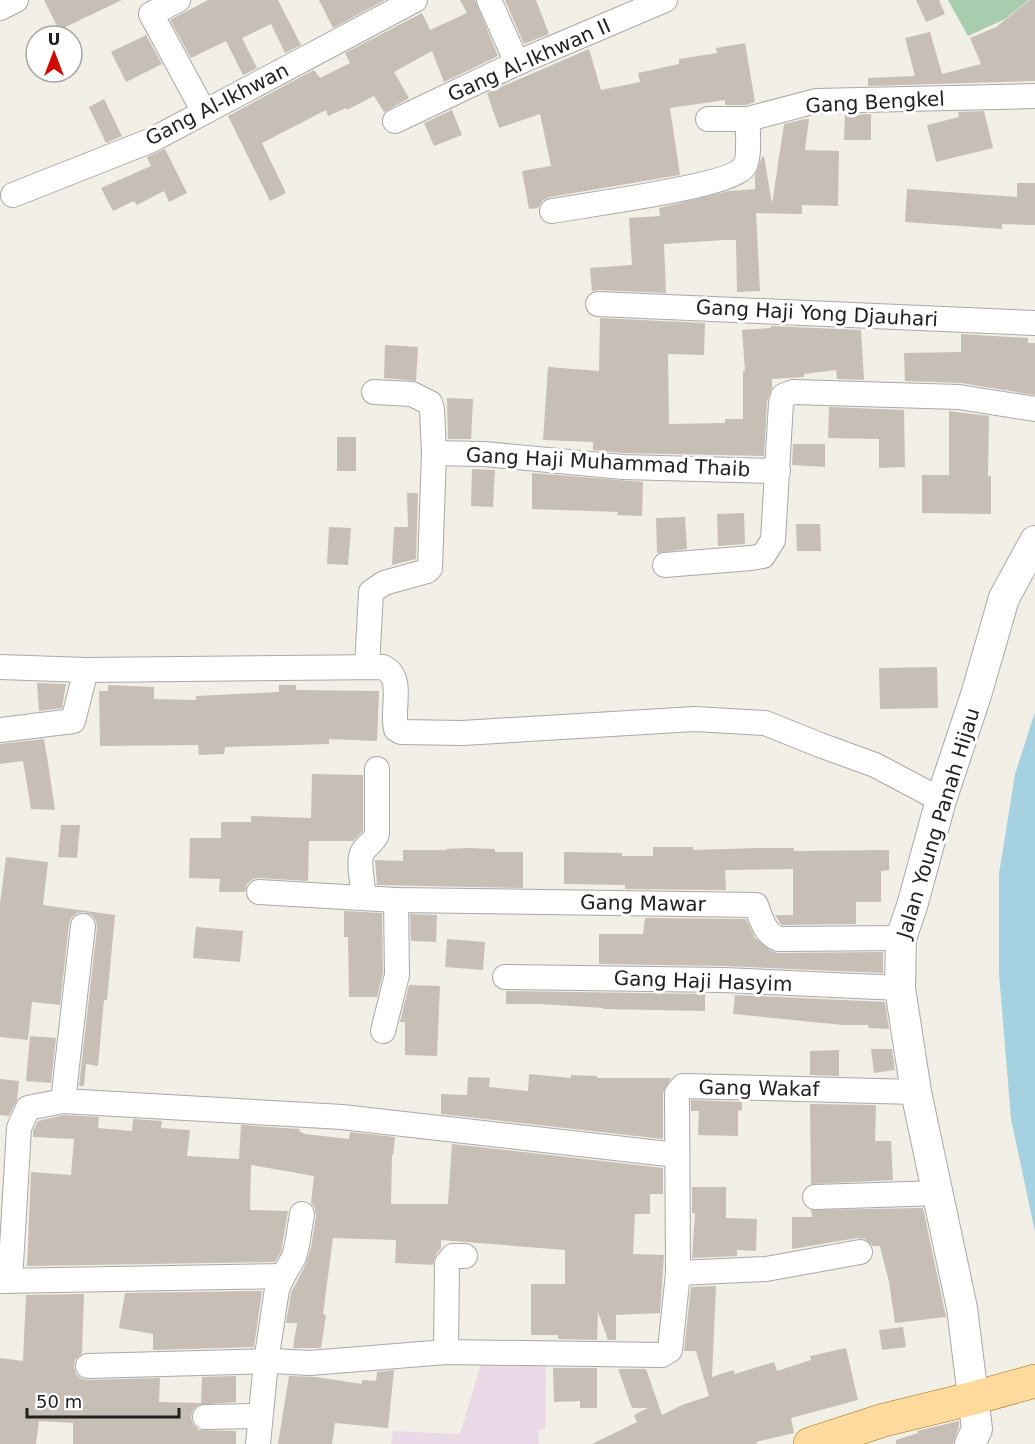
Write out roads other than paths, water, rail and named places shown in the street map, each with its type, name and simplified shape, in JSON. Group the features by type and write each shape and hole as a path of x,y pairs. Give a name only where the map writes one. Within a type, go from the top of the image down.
{"main road":[{"path":"810,1444 884,1420 1023,1384"}],"street":[{"path":"0,8 16,0"},
{"path":"178,0 151,14 204,112"},
{"name":"Gang Al-Ikhwan","path":"13,195 152,140 415,0"},
{"path":"489,0 517,63"},
{"name":"Gang Al-Ikhwan II","path":"395,121 517,63 665,0"},
{"name":"Gang Bengkel","path":"708,119 748,119 816,100 1035,96"},
{"path":"552,211 685,188 736,174 747,162 748,119"},
{"name":"Gang Haji Yong Djauhari","path":"598,304 1035,321"},
{"path":"367,667 370,592 384,584 427,571 430,568 434,453 430,403 412,394 374,392"},
{"name":"Gang Haji Muhammad Thaib","path":"434,453 484,454 623,467 778,471 781,403 783,396 794,392 959,397 1035,410"},
{"path":"665,565 764,556 773,540 778,471"},
{"name":"Jalan Young Panah Hijau","path":"970,1444 977,1429 963,1308 916,1092 900,988 901,938 1004,598 1035,541"},
{"path":"0,667 86,670 383,667 391,671 396,680 394,720 396,729 401,732 462,733 695,718 765,723 875,765 941,800"},
{"path":"0,730 73,721 86,670"},
{"path":"364,897 361,857 363,851 374,842 377,834 377,769"},
{"name":"Gang Mawar","path":"259,892 396,900 756,905 770,936 778,939 901,938"},
{"path":"383,1031 397,975 396,900"},
{"path":"63,1101 83,926"},
{"name":"Gang Haji Hasyim","path":"505,977 724,980 900,988"},
{"name":"Gang Wakaf","path":"88,1366 310,1363 446,1352 663,1355 670,1350 678,1273 677,1093 683,1086 916,1092"},
{"path":"283,1276 5,1281 10,1127 28,1108 63,1101 300,1113 677,1155"},
{"path":"815,1197 939,1192"},
{"path":"258,1444 260,1416 270,1362 277,1289 294,1257 302,1214"},
{"path":"678,1273 766,1269 860,1251"},
{"path":"446,1352 447,1263 453,1256 465,1256"},
{"path":"205,1417 260,1416"}],"water":[{"path":"1035,712 1035,1232 1011,1119 999,973 999,874 1015,774"}]}
